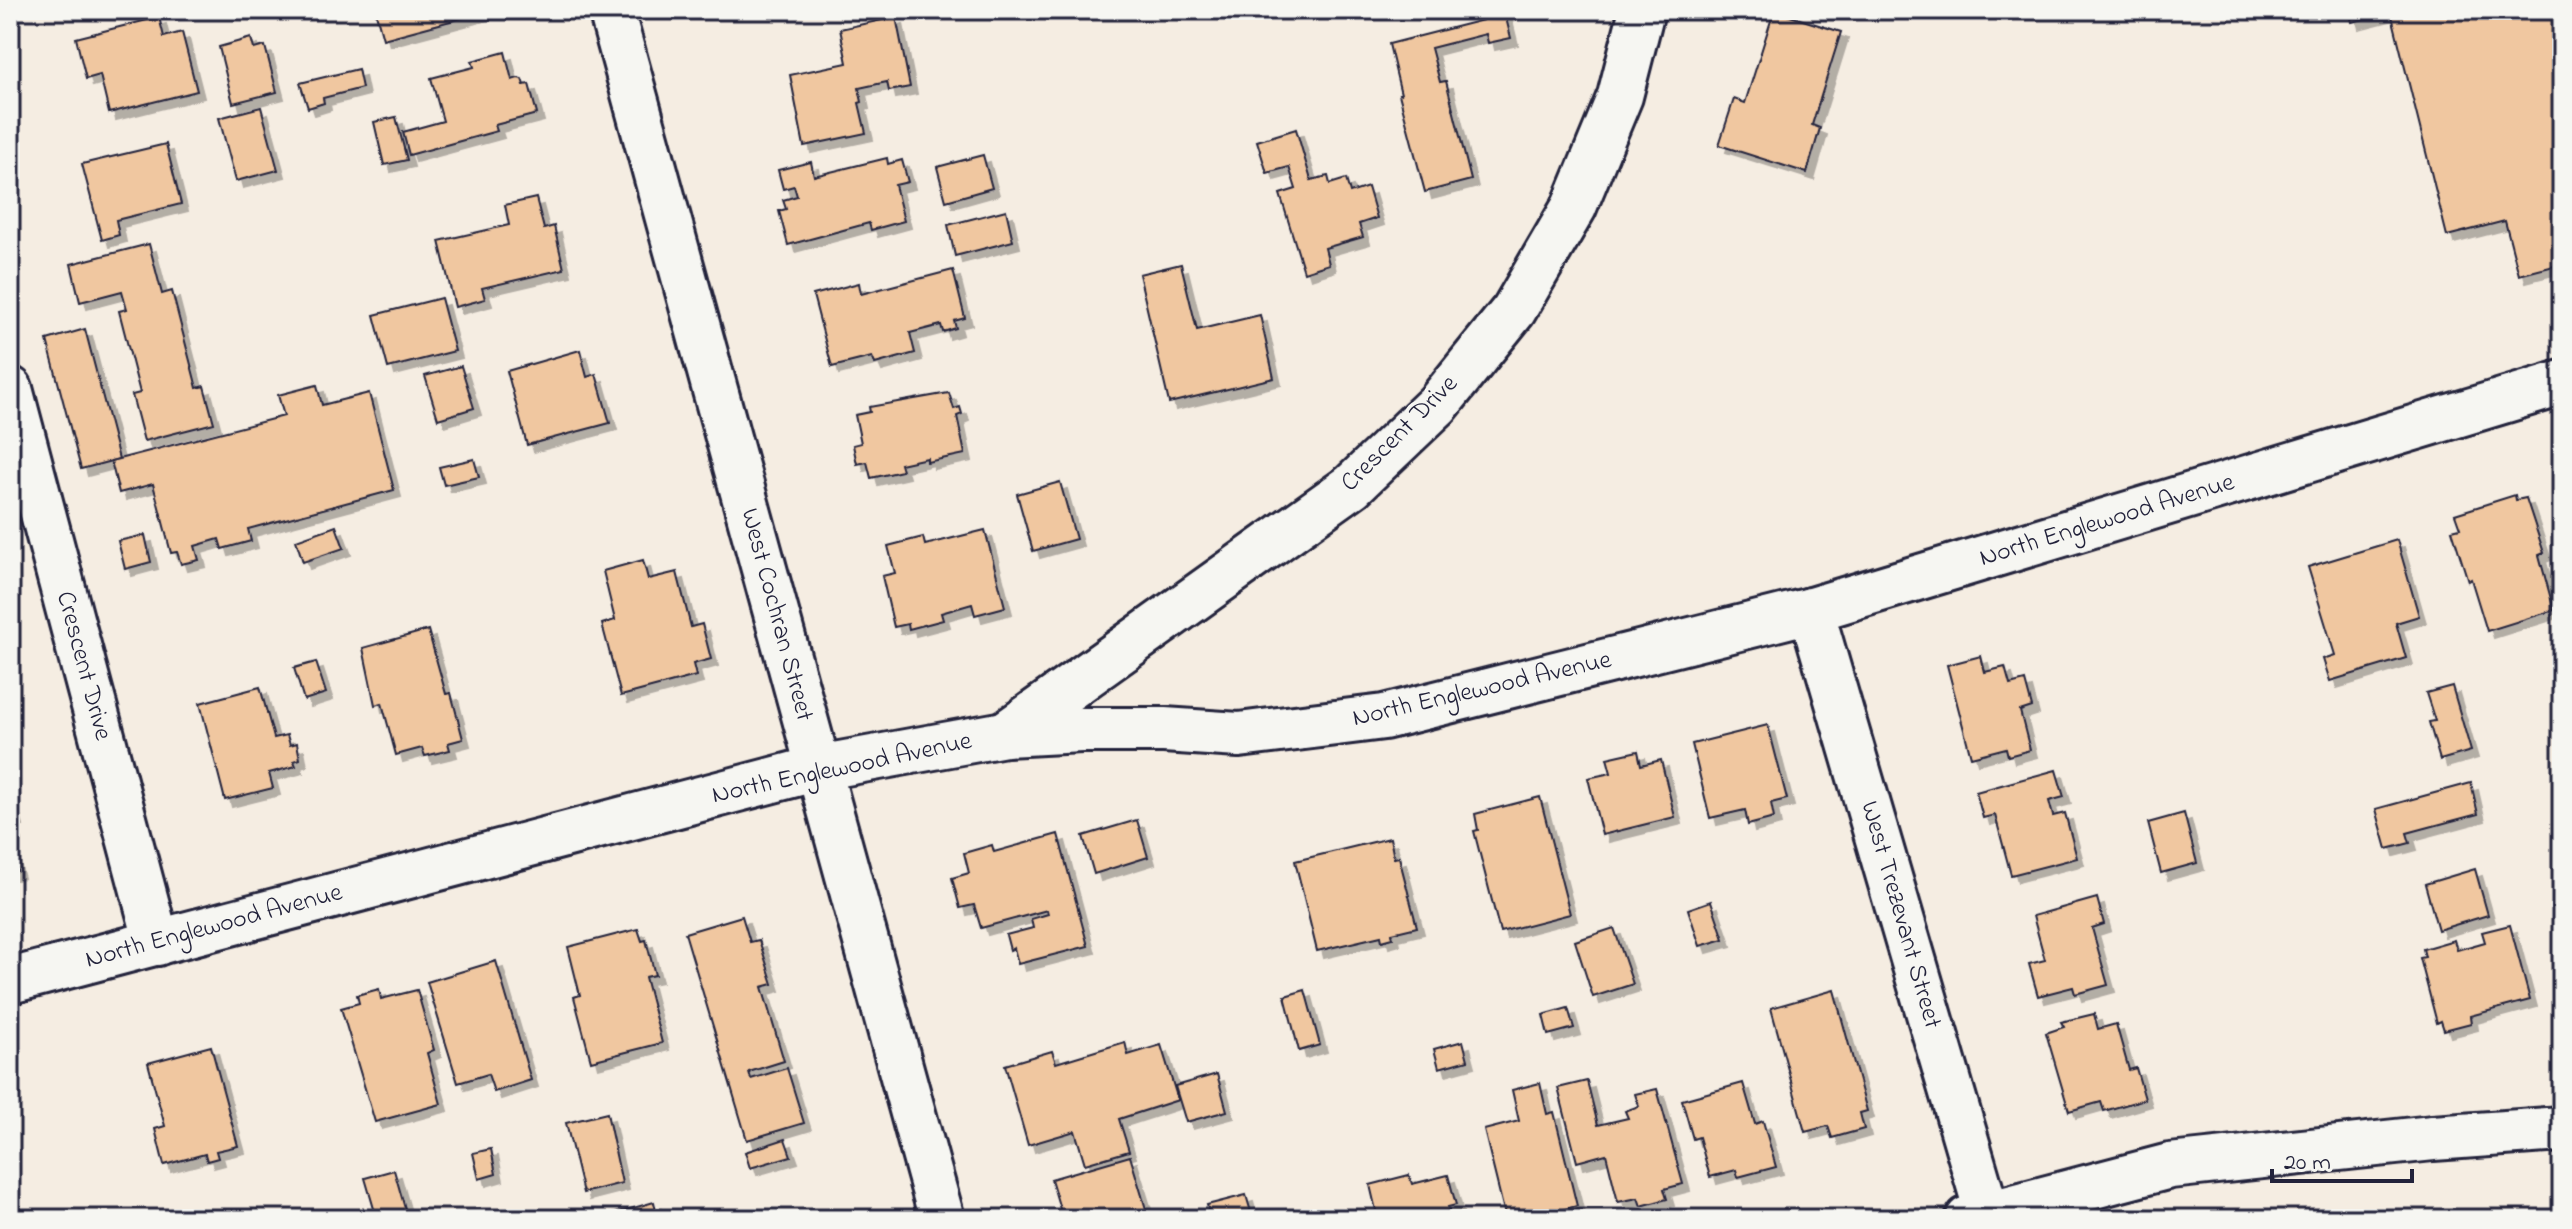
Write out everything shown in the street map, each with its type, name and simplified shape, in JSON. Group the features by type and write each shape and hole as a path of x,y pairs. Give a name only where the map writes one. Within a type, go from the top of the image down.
{"street":[{"name":"West Cochran Street","path":"611,10 942,1219"},
{"name":"Crescent Drive","path":"1005,734 1352,486 1438,404 1514,310 1574,207 1620,96 1642,10"},
{"name":"North Englewood Avenue","path":"10,981 818,768 1005,734 1164,730 1239,735 1384,717 1811,610 2562,383"},
{"name":"Crescent Drive","path":"10,389 157,943"},
{"name":"West Trezevant Street","path":"1811,610 1982,1217"},
{"path":"1982,1217 2170,1166 2433,1138 2562,1129"}],"building":[{"path":"375,10 492,10 383,39"},
{"path":"1481,10 1504,10 1511,38 1488,43 1486,34 1431,48 1440,82 1446,81 1471,180 1425,192 1389,44 1483,20"},
{"path":"2349,10 2562,10 2562,264 2519,275 2505,221 2447,236 2391,12 2352,22"},
{"path":"1774,11 1841,32 1812,125 1820,128 1807,173 1719,145 1734,99 1745,103"},
{"path":"159,17 164,37 182,32 197,91 109,113 100,75 86,79 76,38"},
{"path":"896,17 910,87 889,91 887,82 859,88 866,133 804,146 790,75 847,63 840,29"},
{"path":"251,38 254,49 265,46 277,92 233,103 219,47"},
{"path":"505,52 512,80 518,78 524,85 529,84 537,114 495,125 497,131 409,155 403,132 443,121 431,78 474,67 472,61"},
{"path":"358,69 362,88 323,98 324,103 308,108 300,83"},
{"path":"261,107 278,170 236,181 219,118"},
{"path":"396,117 407,160 384,165 374,122"},
{"path":"1296,129 1311,180 1328,176 1330,184 1346,179 1350,193 1368,187 1377,218 1359,224 1363,237 1325,248 1329,264 1304,272 1280,194 1296,189 1289,167 1267,173 1257,141"},
{"path":"166,144 181,204 116,220 119,235 102,240 82,164"},
{"path":"983,155 992,188 946,201 937,167"},
{"path":"887,158 888,164 902,160 908,182 895,185 904,221 871,230 869,223 788,245 779,211 786,209 783,200 797,196 794,186 783,189 778,170 811,162 814,176"},
{"path":"536,198 544,229 554,226 564,269 482,288 485,299 455,307 439,241 509,225 505,205"},
{"path":"1006,210 1013,241 955,256 948,225"},
{"path":"149,244 162,294 172,291 197,388 204,386 214,423 144,441 132,395 140,393 119,311 127,309 122,291 80,302 71,264"},
{"path":"1181,264 1197,330 1260,315 1274,378 1169,403 1139,274"},
{"path":"953,270 965,318 954,321 956,328 943,332 941,325 910,333 915,353 875,364 872,357 832,367 813,295 859,283 861,294"},
{"path":"441,298 455,351 388,368 374,315"},
{"path":"85,329 119,459 81,469 47,340"},
{"path":"580,350 587,377 596,374 610,423 527,445 507,371"},
{"path":"461,366 474,408 438,419 425,376"},
{"path":"317,385 322,405 369,393 394,490 248,529 251,541 222,549 219,539 195,546 199,560 181,564 177,552 171,553 153,484 119,493 111,461 284,416 278,395"},
{"path":"949,393 954,409 960,407 962,414 957,416 965,454 900,464 902,471 871,478 867,462 857,464 853,445 861,443 855,415 870,412 869,407"},
{"path":"474,459 479,477 444,485 439,467"},
{"path":"1060,482 1076,539 1033,551 1017,494"},
{"path":"2515,495 2516,500 2526,498 2544,553 2539,555 2554,610 2487,631 2452,530 2460,528 2455,514"},
{"path":"336,526 344,548 303,562 296,540"},
{"path":"985,530 1005,607 975,615 972,604 941,613 943,620 909,629 908,624 894,627 882,576 895,573 888,546 923,537 925,545"},
{"path":"145,535 151,562 125,569 118,541"},
{"path":"2397,540 2419,616 2396,623 2406,658 2330,681 2323,659 2335,655 2308,567"},
{"path":"643,560 648,579 677,572 691,627 702,624 711,659 693,664 696,676 621,696 602,624 615,620 603,571"},
{"path":"428,630 446,694 451,693 463,739 448,743 450,750 425,756 422,748 396,755 382,703 375,705 363,648"},
{"path":"1981,656 1985,672 2005,667 2010,685 2025,681 2032,707 2020,711 2030,750 2008,756 2006,748 1971,757 1947,665"},
{"path":"316,662 326,693 304,700 294,668"},
{"path":"2452,686 2471,751 2440,760 2429,722 2435,721 2426,693"},
{"path":"260,687 274,738 287,735 290,745 297,743 300,759 294,761 296,766 269,773 273,788 225,800 200,703"},
{"path":"1768,725 1787,799 1771,803 1774,818 1748,825 1745,810 1710,818 1692,744"},
{"path":"1638,751 1641,765 1661,760 1675,817 1602,835 1588,778 1611,773 1607,758"},
{"path":"2056,770 2064,797 2049,801 2053,816 2065,813 2077,858 2011,875 1995,815 1983,818 1976,792"},
{"path":"2471,783 2478,814 2407,833 2410,843 2387,849 2376,809"},
{"path":"10,796 16,819 11,820 15,833 10,835"},
{"path":"1540,797 1570,914 1500,932 1474,831 1478,830 1475,814"},
{"path":"2184,813 2197,863 2161,873 2148,823"},
{"path":"1137,820 1148,857 1094,874 1083,836"},
{"path":"1058,834 1088,946 1018,964 1014,948 1010,950 1006,935 1033,928 1031,919 1048,914 1047,910 981,928 974,905 960,908 952,878 969,873 964,853 992,845 994,852"},
{"path":"1390,838 1394,858 1399,857 1417,927 1392,933 1393,938 1382,941 1381,936 1317,951 1295,861"},
{"path":"10,846 17,871 10,873"},
{"path":"2475,869 2488,915 2438,930 2425,884"},
{"path":"2097,898 2104,924 2092,928 2108,985 2075,994 2073,987 2038,996 2029,964 2045,960 2033,916"},
{"path":"1711,901 1724,939 1700,946 1688,909"},
{"path":"742,916 750,942 759,940 773,984 762,987 784,1061 749,1072 751,1079 787,1068 804,1123 747,1140 685,933"},
{"path":"2510,925 2530,1000 2470,1016 2471,1023 2444,1030 2441,1021 2437,1023 2420,958 2425,957 2423,949 2454,940 2457,950 2485,942 2482,932"},
{"path":"1614,928 1633,984 1593,997 1575,941"},
{"path":"638,929 642,941 646,940 655,975 645,977 662,1043 591,1061 574,997 580,995 568,947"},
{"path":"496,961 531,1080 494,1092 488,1074 458,1083 427,982"},
{"path":"379,989 381,999 417,990 434,1050 427,1053 441,1104 375,1122 341,1008 359,1003 357,995"},
{"path":"1305,990 1320,1045 1299,1051 1285,996"},
{"path":"1834,990 1867,1111 1860,1113 1864,1129 1832,1138 1828,1126 1805,1132 1771,1008"},
{"path":"1568,1008 1574,1028 1548,1035 1543,1015"},
{"path":"2094,1014 2098,1029 2116,1024 2129,1070 2136,1068 2145,1099 2104,1111 2101,1102 2069,1111 2046,1033 2064,1027 2061,1022"},
{"path":"1463,1041 1468,1060 1439,1068 1434,1049"},
{"path":"1125,1042 1128,1055 1161,1045 1178,1100 1119,1119 1129,1151 1085,1164 1075,1131 1028,1145 1005,1065 1052,1051 1056,1063"},
{"path":"211,1046 238,1146 216,1151 218,1158 207,1161 205,1154 164,1165 155,1129 165,1126 148,1063"},
{"path":"1217,1074 1227,1111 1186,1122 1175,1086"},
{"path":"1587,1081 1598,1125 1628,1118 1625,1111 1639,1106 1635,1094 1657,1089 1683,1184 1664,1189 1667,1199 1641,1206 1638,1198 1618,1202 1606,1154 1577,1162 1558,1088"},
{"path":"1540,1083 1547,1114 1554,1112 1577,1206 1557,1211 1559,1219 1506,1219 1484,1130 1519,1121 1512,1090"},
{"path":"1743,1083 1755,1124 1763,1121 1776,1167 1738,1177 1736,1170 1710,1177 1699,1137 1693,1139 1682,1100"},
{"path":"607,1113 622,1183 583,1193 566,1123"},
{"path":"785,1139 791,1156 750,1168 745,1152"},
{"path":"491,1149 496,1174 479,1179 473,1153"},
{"path":"1130,1156 1149,1219 1063,1219 1051,1179"},
{"path":"394,1170 408,1219 377,1219 365,1178"},
{"path":"1409,1175 1412,1184 1448,1175 1456,1205 1448,1207 1451,1219 1378,1219 1370,1185"},
{"path":"1246,1195 1253,1219 1211,1219 1207,1205"},
{"path":"654,1202 658,1219 602,1219 602,1217"},
{"path":"805,1211 807,1219 777,1219"}]}
